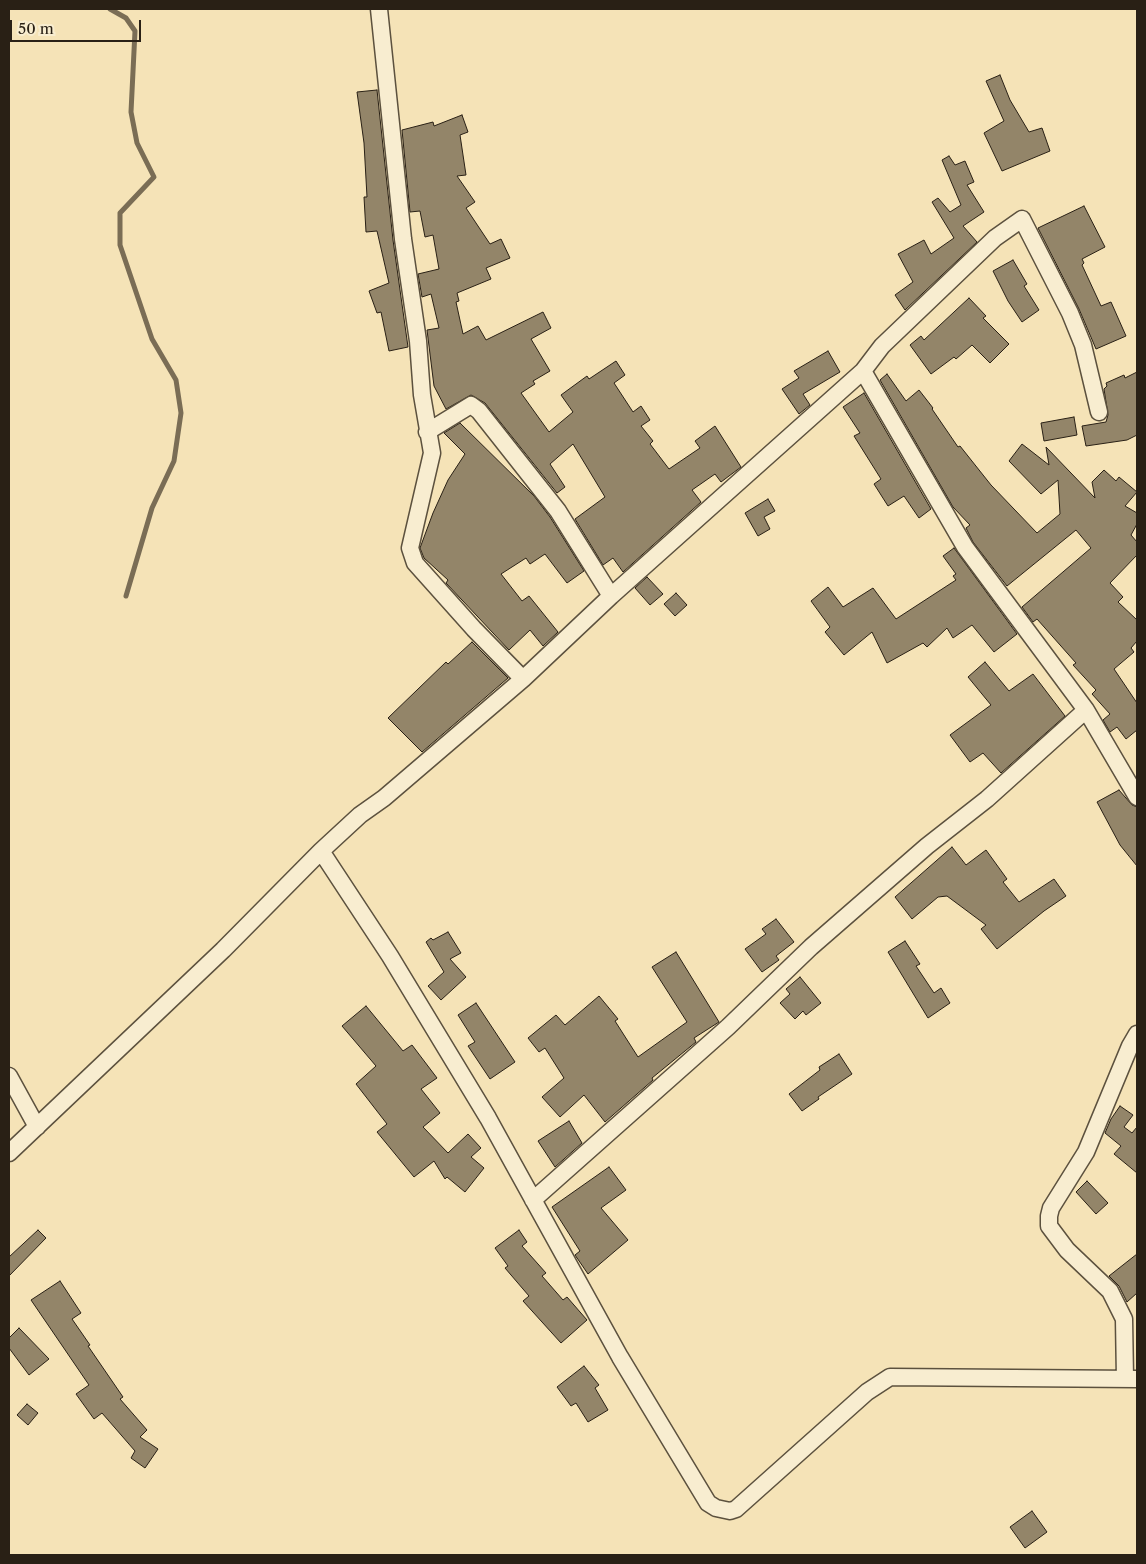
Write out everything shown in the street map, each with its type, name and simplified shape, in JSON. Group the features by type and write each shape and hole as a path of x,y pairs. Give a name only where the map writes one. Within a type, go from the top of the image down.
{"street":[{"path":"379,9 403,239 418,341 427,432 432,453 410,548 415,563 474,629 523,679"},
{"path":"9,1153 223,950 320,851 360,815 384,798 523,679 611,596 863,371 882,346 995,238 1022,219 1070,313 1083,345 1099,412"},
{"path":"863,371 966,547 1086,710 1137,797"},
{"path":"427,432 471,405 479,411 558,510 611,596"},
{"path":"533,1200 721,1033 811,947 927,846 987,799 1086,710"},
{"path":"320,851 390,956 488,1118 625,1365 708,1503 720,1510 736,1509 867,1392 890,1377 1131,1379 1124,1319 1110,1291 1067,1250 1050,1226 1049,1216 1051,1208 1086,1152 1130,1046 1137,1034"},
{"path":"9,1076 37,1127"}],"building":[{"path":"1000,75 1010,100 1029,132 1042,128 1050,151 1002,171 984,133 1004,121 986,81"},
{"path":"377,90 393,240 408,347 389,351 381,312 377,313 369,291 389,283 377,231 366,232 364,197 367,197 364,143 357,92"},
{"path":"462,115 468,132 460,135 466,175 457,176 475,202 466,208 490,244 501,239 510,258 486,268 491,279 457,293 459,301 456,302 463,334 478,326 486,340 543,312 551,328 531,339 550,371 533,381 535,384 521,393 549,432 573,412 561,395 587,376 589,379 616,361 625,375 614,383 633,412 641,406 650,420 641,426 653,441 650,444 669,469 700,448 695,441 715,426 741,467 721,482 715,474 692,490 701,502 623,572 613,558 603,565 575,519 605,497 573,444 550,464 565,487 557,493 485,403 471,395 446,409 434,386 427,330 439,328 431,294 422,297 418,274 439,269 433,235 425,237 420,211 410,212 402,130 433,122 434,126"},
{"path":"949,156 955,165 965,161 974,182 967,185 984,212 963,226 977,242 905,310 895,295 913,282 898,254 924,240 931,254 954,238 932,202 938,198 950,212 961,205 942,160"},
{"path":"1084,206 1105,247 1082,259 1084,263 1082,265 1101,306 1111,302 1126,336 1096,349 1079,309 1038,228"},
{"path":"1013,260 1027,284 1024,286 1039,310 1022,322 1008,301 993,271"},
{"path":"969,298 986,316 983,318 1009,344 990,363 972,345 956,359 954,357 931,374 910,345 921,336 924,340"},
{"path":"828,351 840,372 803,394 810,405 799,414 782,389 799,378 794,371"},
{"path":"1137,372 1137,435 1127,440 1086,446 1082,426 1106,422 1108,415 1104,389 1107,386 1106,383 1124,375 1125,378"},
{"path":"887,374 906,401 919,390 958,447 960,446 991,485 1037,533 1060,514 1058,480 1041,494 1009,461 1022,444 1049,465 1046,447 1095,498 1092,482 1104,470 1116,481 1119,477 1137,492 1125,506 1137,513 1137,524 1131,535 1137,542 1137,555 1110,583 1123,597 1118,602 1137,620 1137,641 1131,648 1134,652 1114,669 1137,703 1137,730 1126,739 1117,727 1110,732 1103,720 1110,714 1092,694 1096,690 1073,665 1076,663 1037,619 1033,622 1022,607 1091,548 1076,530 1007,586 973,542 966,528 970,525 953,507 880,380"},
{"path":"864,393 931,509 919,518 904,496 888,506 874,484 881,479 854,436 860,433 843,407"},
{"path":"1074,417 1077,435 1044,441 1041,423"},
{"path":"460,423 534,496 550,517 584,571 567,583 545,554 530,564 526,558 501,574 522,601 529,596 558,632 543,646 530,630 509,650 446,583 448,580 424,558 420,548 448,480 465,454 444,433"},
{"path":"768,499 775,511 764,517 770,529 758,536 745,513"},
{"path":"954,548 1017,634 994,652 972,625 953,638 947,628 927,647 923,643 887,663 872,632 844,655 825,632 830,627 811,601 828,587 843,607 873,588 896,619 956,580 953,576 956,574 943,556"},
{"path":"647,577 663,594 650,605 635,588"},
{"path":"676,593 687,605 675,616 664,604"},
{"path":"472,642 508,678 422,752 388,718 446,662 448,664"},
{"path":"985,662 1009,691 1033,674 1065,716 1001,773 983,753 970,762 950,735 991,705 968,677"},
{"path":"1119,790 1132,805 1137,807 1137,866 1120,845 1097,802"},
{"path":"952,847 966,865 986,850 1007,879 1003,882 1019,902 1054,879 1066,896 1044,911 997,949 981,929 986,925 947,896 938,897 912,919 895,897"},
{"path":"776,919 794,942 776,956 779,960 762,972 745,949 766,934 762,929"},
{"path":"448,932 461,953 450,959 466,977 441,1000 428,986 444,972 426,942 431,938 433,940"},
{"path":"905,941 920,964 916,966 934,993 941,988 950,1003 928,1018 888,952"},
{"path":"676,952 719,1022 694,1038 696,1042 652,1078 653,1080 605,1122 584,1095 560,1117 542,1097 564,1078 545,1048 539,1052 528,1038 556,1015 565,1025 599,996 618,1019 615,1021 638,1057 687,1022 652,967"},
{"path":"800,977 821,1003 806,1015 803,1011 795,1019 780,1003 790,994 786,989"},
{"path":"476,1003 515,1062 490,1079 468,1046 475,1042 458,1015"},
{"path":"366,1006 403,1051 412,1045 437,1078 421,1089 440,1113 423,1127 448,1153 468,1134 481,1148 471,1157 484,1168 465,1192 447,1177 445,1179 434,1161 414,1177 377,1132 387,1124 356,1084 376,1066 342,1026"},
{"path":"839,1054 852,1074 818,1097 819,1099 802,1111 789,1094 820,1070 819,1067"},
{"path":"1120,1106 1133,1115 1124,1127 1132,1133 1137,1127 1137,1173 1114,1154 1121,1146 1105,1133 1111,1119"},
{"path":"569,1121 582,1143 555,1167 538,1141"},
{"path":"609,1167 626,1190 601,1208 628,1240 588,1274 575,1255 580,1251 552,1207"},
{"path":"1087,1181 1108,1203 1096,1214 1076,1192"},
{"path":"38,1230 46,1238 9,1276 9,1257"},
{"path":"519,1230 527,1242 522,1246 546,1273 542,1276 563,1300 567,1297 587,1320 561,1343 523,1301 529,1296 505,1268 508,1266 495,1248"},
{"path":"1137,1254 1137,1293 1127,1302 1119,1286 1109,1276"},
{"path":"60,1281 81,1313 72,1319 123,1397 120,1399 147,1430 140,1437 158,1449 145,1468 131,1458 135,1451 102,1413 94,1419 76,1394 89,1385 31,1300"},
{"path":"19,1328 49,1359 29,1375 9,1348 9,1338"},
{"path":"584,1366 599,1385 595,1388 608,1410 588,1422 576,1403 571,1406 557,1387"},
{"path":"27,1404 38,1413 28,1425 17,1415"},
{"path":"1032,1511 1047,1532 1025,1548 1010,1527"}],"waterway":[{"path":"110,9 126,18 135,31 131,112 137,143 154,177 120,213 120,245 152,339 176,380 181,413 174,461 152,508 126,596"}]}
